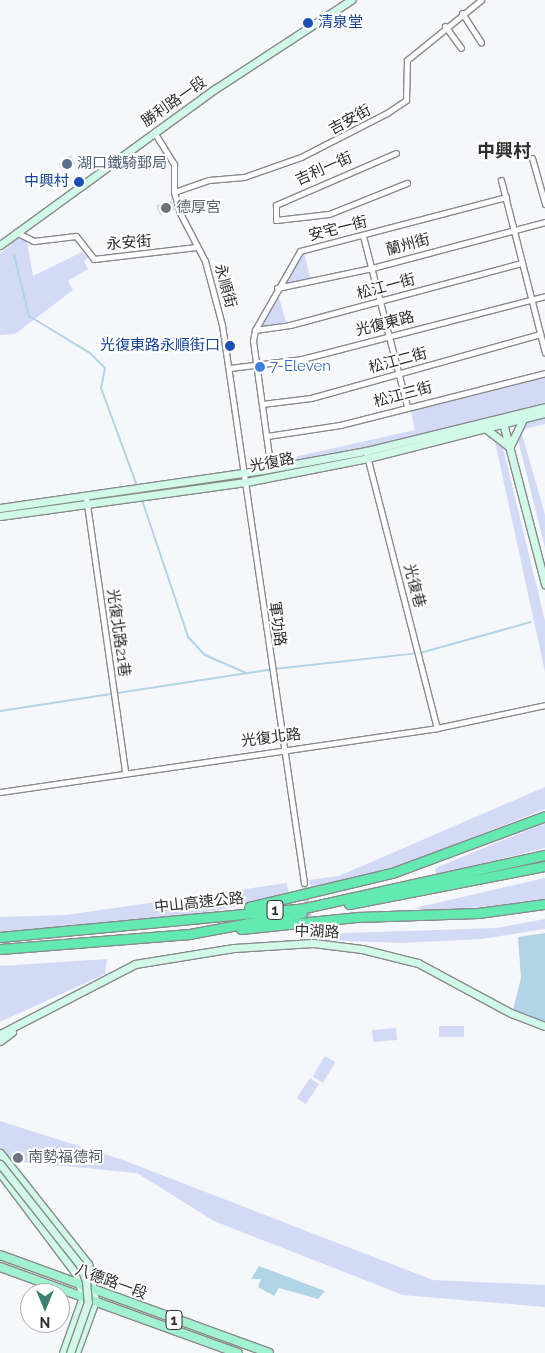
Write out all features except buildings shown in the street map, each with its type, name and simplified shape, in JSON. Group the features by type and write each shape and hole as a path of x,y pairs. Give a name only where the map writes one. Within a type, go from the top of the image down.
{"highway":[{"path":"210,914 317,893 392,873 545,816"},
{"name":"中山高速公路","path":"0,937 210,914 305,908 545,855"},
{"name":"中山高速公路","path":"0,949 189,934 545,866"},
{"path":"189,934 358,917 478,913 545,904"}],"main road":[{"name":"八德路一段","path":"0,1255 249,1350 269,1353"},
{"name":"八德路一段","path":"0,1267 238,1353"}],"street":[{"name":"勝利路一段","path":"0,245 154,132 351,0"},
{"name":"吉安街","path":"174,192 208,180 244,177 301,157 387,113 406,100 407,60 445,26 481,0"},
{"path":"462,13 481,42"},
{"path":"445,26 461,48"},
{"name":"永順街","path":"154,132 174,164 174,192 196,248 212,280 230,368"},
{"name":"吉利一街","path":"396,153 276,205 276,220 329,214 407,183"},
{"path":"532,158 545,204"},
{"path":"501,180 545,352"},
{"name":"安宅一街","path":"255,330 300,251 363,236 506,196"},
{"name":"蘭州街","path":"278,288 372,268 514,228 545,222"},
{"name":"永安街","path":"16,232 34,242 76,236 94,259 196,248"},
{"path":"363,236 382,301 407,406"},
{"name":"松江一街","path":"255,330 382,301 522,263"},
{"name":"光復東路","path":"230,368 302,359 545,296"},
{"path":"255,330 256,365 269,456"},
{"name":"松江二街","path":"262,404 311,398 540,334"},
{"name":"軍功路","path":"230,368 270,660 304,883"},
{"name":"松江三街","path":"267,436 324,428 407,406 545,374"},
{"name":"光復路","path":"0,508 367,455 545,407"},
{"name":"光復路","path":"0,516 246,482 485,428 502,420 545,413"},
{"path":"510,447 523,418"},
{"path":"502,420 545,584"},
{"path":"485,428 510,447"},
{"name":"光復巷","path":"367,455 438,728"},
{"name":"光復北路21巷","path":"86,497 125,772"},
{"name":"光復北路","path":"0,792 125,772 438,728 545,705"},
{"name":"中湖路","path":"0,1034 22,1025 135,964 234,948 313,943 362,949 418,963 511,1013 545,1026"},
{"path":"0,1041 22,1025"},
{"path":"0,1153 88,1264 96,1291 95,1301 76,1353"},
{"path":"0,1164 74,1258 86,1281 88,1302 70,1353"},
{"path":"0,1173 76,1275 80,1285 83,1297 63,1353"}],"shaded area":[{"path":"19,237 27,242 33,276 82,252 88,258 84,261 88,269 68,281 73,290 15,334 0,335 0,254"},
{"path":"304,253 311,280 282,286"},
{"path":"278,294 286,322 258,328"},
{"path":"545,375 545,405 365,450 286,464 285,459 415,430 410,407"},
{"path":"545,416 545,424 525,429 522,434 545,515 545,548 518,440 518,432 528,420"},
{"path":"494,437 503,448 545,621 545,672"},
{"path":"545,787 545,809 403,865 311,890 309,880 339,876"},
{"path":"545,823 545,848 436,875 435,868"},
{"path":"545,878 545,900 435,912 415,908"},
{"path":"287,883 289,896 176,918 0,934 0,917 66,915"},
{"path":"545,919 545,929 482,939 402,943 322,940 316,934 496,928"},
{"path":"545,933 545,1023 513,1010 521,978 518,937"},
{"path":"107,959 105,974 0,1022 0,966"},
{"path":"439,1026 464,1026 464,1037 439,1037"},
{"path":"396,1028 397,1040 373,1042 372,1030"},
{"path":"325,1056 335,1062 323,1083 313,1077"},
{"path":"310,1078 319,1084 306,1104 297,1098"},
{"path":"0,1121 123,1160 433,1280 545,1285 545,1307 403,1295 214,1221 137,1173 0,1160"},
{"path":"259,1266 325,1291 318,1299 279,1288 274,1296 258,1287 261,1279 251,1279"}],"waterway":[{"path":"14,255 29,316 90,353 105,368 101,388 137,486"},
{"path":"142,500 188,637 205,655 244,672"},
{"path":"0,711 274,669 420,653 531,622"}],"tunnel":[{"path":"304,883 313,943"}],"place":[{"name":"清泉堂","path":"308,23"},
{"name":"湖口鐵騎郵局","path":"67,164"},
{"name":"中興村","path":"79,182"},
{"name":"德厚宮","path":"166,208"},
{"name":"光復東路永順街口","path":"230,346"},
{"name":"7-Eleven","path":"260,367"},
{"name":"南勢福德祠","path":"18,1158"}],"district":[{"name":"中興村","path":"504,151"}]}
